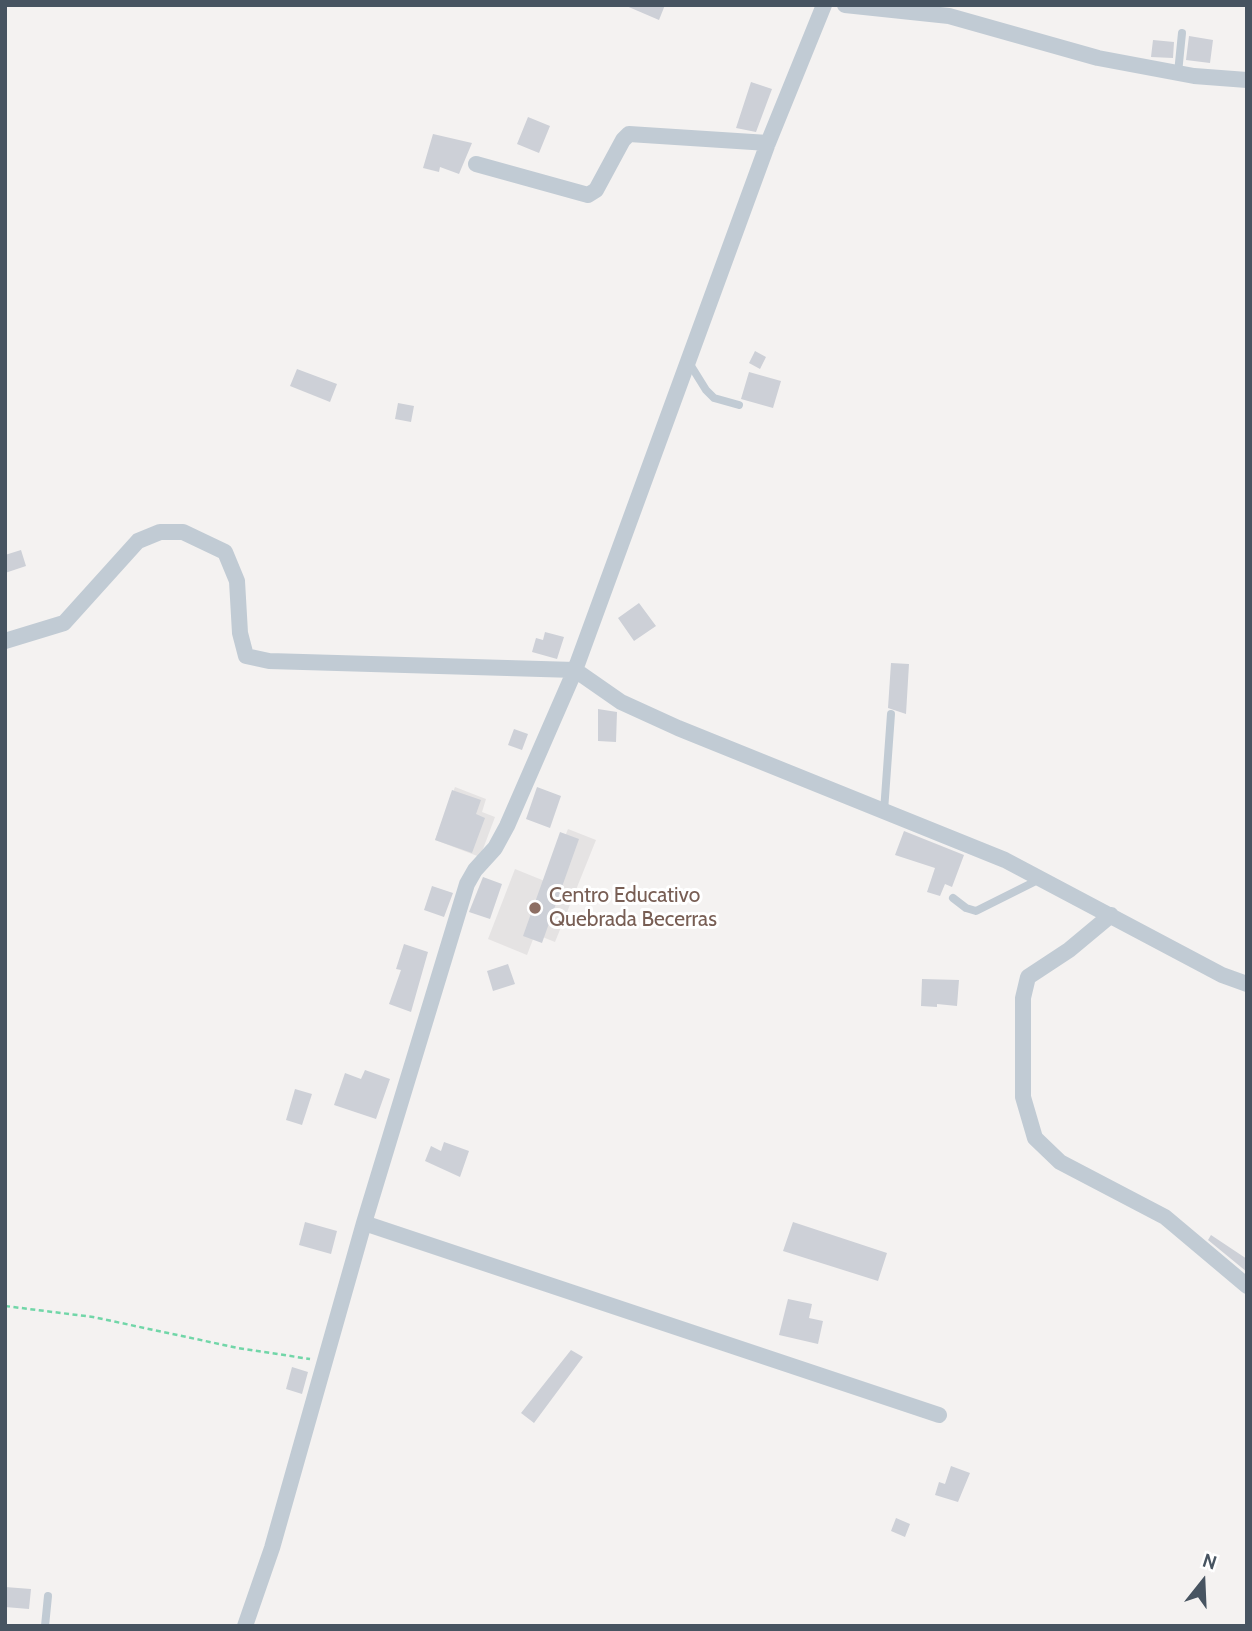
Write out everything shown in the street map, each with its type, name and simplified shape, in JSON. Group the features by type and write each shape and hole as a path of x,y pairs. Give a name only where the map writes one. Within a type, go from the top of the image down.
{"street":[{"path":"245,1626 272,1548 365,1223 467,884 475,870 495,848 507,826 575,670 768,143 824,5"},
{"path":"845,5 948,16 1098,58 1178,73 1247,80"},
{"path":"476,164 588,195 596,190 623,140 629,134 768,143"},
{"path":"5,641 64,623 138,541 160,533 183,532 225,552 237,581 240,633 246,656 269,661 575,670 621,702 1005,860 1222,975 1247,984"},
{"path":"1111,915 1069,950 1028,977 1023,998 1023,1097 1035,1138 1060,1162 1165,1217 1247,1286"},
{"path":"365,1223 939,1415"}],"lane":[{"path":"1178,73 1182,33"},
{"path":"688,361 714,398 739,405"},
{"path":"884,811 891,715"},
{"path":"953,898 966,908 976,911 1041,879"},
{"path":"45,1626 48,1596"}],"path":[{"path":"5,1306 93,1317 238,1349 305,1359 328,1357"}],"shaded area":[{"path":"455,787 486,799 482,812 495,817 480,857 435,840"},
{"name":"Centro Educativo Quebrada Becerras","path":"568,829 596,840 555,942 535,934 527,955 488,939 515,869 547,882"}],"building":[{"path":"624,5 665,5 659,20"},
{"path":"1189,36 1213,40 1210,63 1186,60"},
{"path":"1153,40 1174,42 1173,58 1151,57"},
{"path":"751,82 772,89 756,132 736,128"},
{"path":"528,117 550,126 539,153 517,144"},
{"path":"433,134 472,143 459,174 440,167 439,172 423,168"},
{"path":"755,351 766,357 760,369 749,363"},
{"path":"297,369 337,384 330,402 290,386"},
{"path":"749,372 781,381 773,408 741,399"},
{"path":"398,403 414,406 411,422 395,419"},
{"path":"21,550 26,566 5,573 5,555"},
{"path":"639,603 656,626 634,641 618,618"},
{"path":"545,632 564,637 557,659 532,652 536,638 543,640"},
{"path":"891,663 909,664 906,714 888,708"},
{"path":"598,709 617,712 616,742 598,741"},
{"path":"514,729 528,734 522,750 508,745"},
{"path":"537,787 561,796 550,828 526,819"},
{"path":"452,790 481,800 476,814 485,818 472,853 435,840"},
{"path":"904,831 964,855 952,887 945,884 940,896 927,892 935,868 895,855"},
{"path":"560,832 579,839 542,943 523,936"},
{"path":"483,877 502,884 490,919 469,912"},
{"path":"432,886 453,893 444,917 424,910"},
{"path":"404,944 428,952 411,1012 389,1004 401,970 396,969"},
{"path":"508,964 515,984 493,991 487,971"},
{"path":"922,979 959,980 957,1006 921,1006"},
{"path":"365,1070 390,1079 376,1119 334,1105 345,1073 361,1079"},
{"path":"295,1089 312,1094 302,1125 286,1120"},
{"path":"444,1142 469,1151 460,1177 425,1161 431,1146 441,1151"},
{"path":"305,1222 337,1231 331,1254 299,1245"},
{"path":"793,1222 887,1253 878,1281 783,1251"},
{"path":"1211,1235 1247,1259 1247,1272 1208,1240"},
{"path":"788,1299 812,1304 809,1318 823,1321 818,1344 779,1335"},
{"path":"571,1350 583,1357 534,1423 521,1413"},
{"path":"292,1367 308,1372 302,1394 286,1389"},
{"path":"951,1466 970,1473 958,1502 935,1495 939,1482 945,1484"},
{"path":"896,1518 910,1524 905,1537 891,1531"},
{"path":"5,1587 31,1589 29,1609 5,1607"}],"place":[{"name":"Centro Educativo Quebrada Becerras","path":"535,908"}]}
